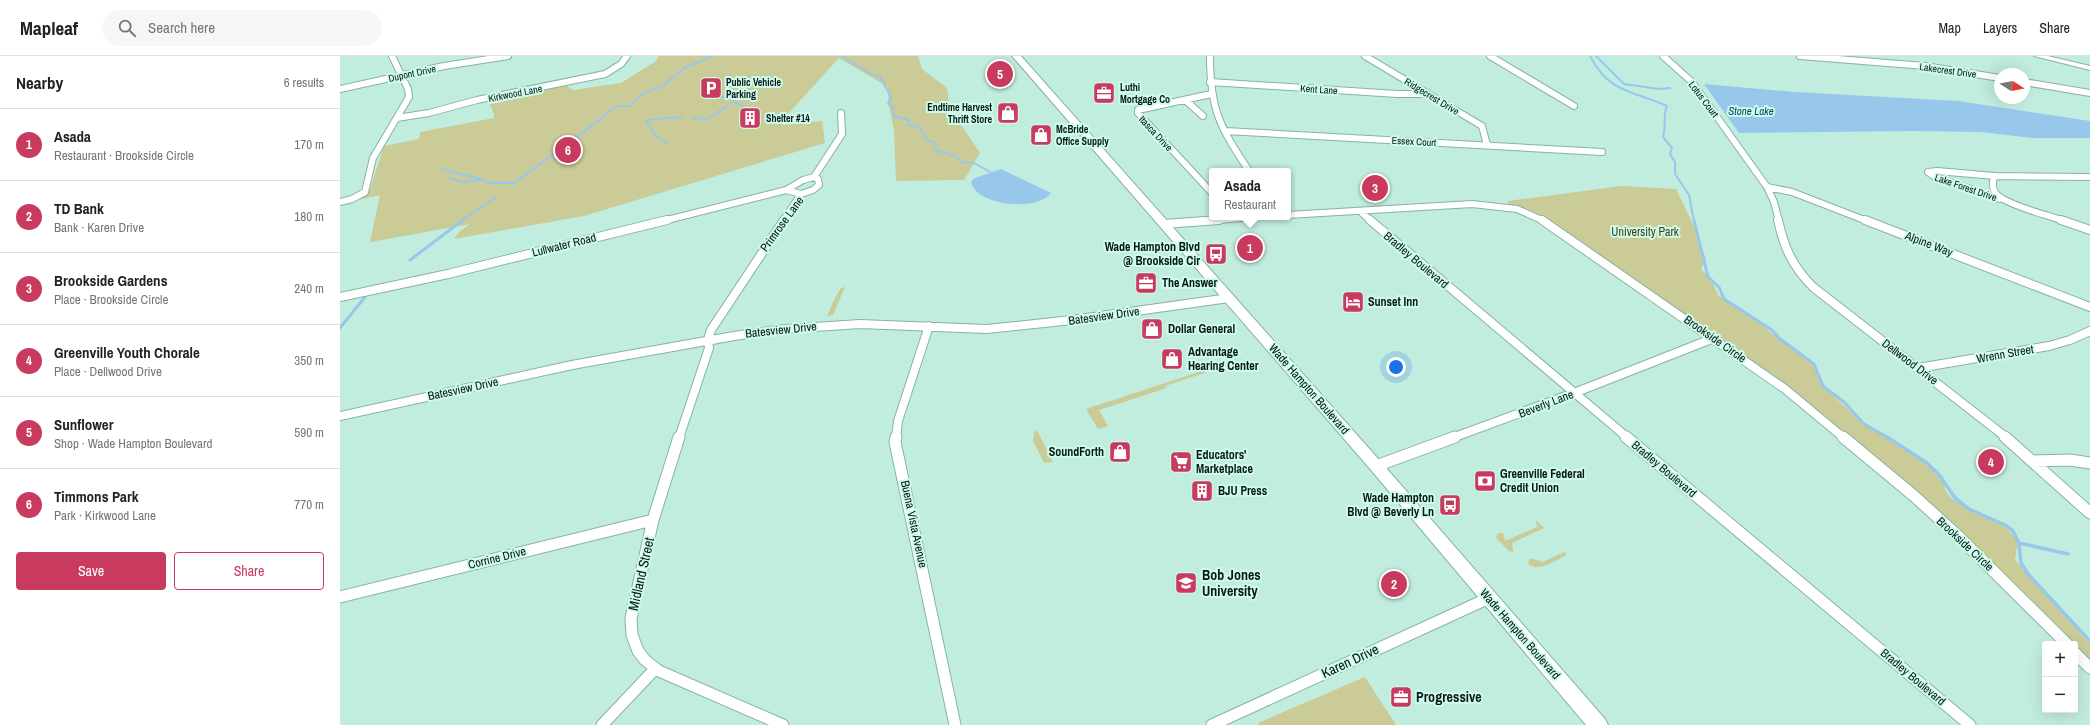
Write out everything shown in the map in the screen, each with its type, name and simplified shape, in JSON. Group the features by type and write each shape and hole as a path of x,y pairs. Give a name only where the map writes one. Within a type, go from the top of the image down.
{"main road":[{"name":"Wade Hampton Boulevard","path":"1016,56 1376,466 1598,725"}],"street":[{"path":"340,202 352,199 365,192 373,162 378,150 410,94 392,56"},
{"name":"Dupont Drive","path":"340,89 401,75 508,56"},
{"name":"Kirkwood Lane","path":"397,118 429,113 477,100 605,74 621,64 627,56"},
{"path":"1210,56 1211,94 1217,115 1225,132 1247,168"},
{"name":"Ridgecrest Drive","path":"1365,56 1482,126 1487,145"},
{"path":"1490,56 1555,93 1574,106"},
{"name":"Lotus Court","path":"1663,56 1692,82 1767,187"},
{"name":"Lakecrest Drive","path":"1800,56 1865,59 1925,66 1994,77"},
{"path":"2038,56 2090,68"},
{"name":"Kent Lane","path":"1210,82 1390,94 1428,94"},
{"path":"2030,83 2090,93"},
{"name":"Itasca Drive","path":"1209,190 1138,113 1138,110 1211,94"},
{"path":"1185,100 1203,116"},
{"name":"Primrose Lane","path":"708,340 711,330 801,194 817,187 819,180 814,177 842,134 841,113"},
{"name":"Essex Court","path":"1225,132 1602,152"},
{"name":"Lake Forest Drive","path":"2090,177 1995,176 1937,171 1928,172 1935,177 2090,230"},
{"name":"Lake Forest Drive","path":"1995,176 1992,181 1992,187 2002,199"},
{"name":"Lullwater Road","path":"340,297 456,272 786,190 803,180 814,177"},
{"name":"Alpine Way","path":"1767,187 1792,192 1814,200 2090,307"},
{"name":"Dellwood Drive","path":"1767,187 1775,201 1785,248 1801,274 1835,306 1990,424 2090,513"},
{"name":"Lullwater Road","path":"786,190 801,194"},
{"name":"Brookside Circle","path":"1291,214 1472,204 1506,207 1529,213 1554,227 1785,389 1914,496 1992,568 2064,641"},
{"name":"Bradley Boulevard","path":"1360,211 1574,394 1970,725"},
{"path":"1164,224 1211,220"},
{"name":"Batesview Drive","path":"340,416 572,365 708,340 818,326 860,324 987,329 1228,298"},
{"name":"Buena Vista Avenue","path":"929,326 898,421 895,442 906,488 955,725"},
{"name":"Wrenn Street","path":"1918,368 2048,346 2070,340 2090,331"},
{"name":"Beverly Lane","path":"1376,466 1574,394 1714,338"},
{"name":"Midland Street","path":"708,340 709,348 667,472 653,520 634,601 631,632 635,646 644,659 655,670 708,691 783,725"},
{"path":"2032,461 2070,460 2090,463"},
{"name":"Corrine Drive","path":"340,597 653,520"},
{"name":"Karen Drive","path":"1212,725 1489,598"},
{"path":"2078,655 2090,668"},
{"path":"602,725 655,670"}],"green space":[{"path":"659,56 918,56 922,69 947,88 950,108 980,153 964,180 896,181 894,130 889,106 888,87 839,58 788,114 783,125 822,121 825,143 584,216 454,239 459,232 470,224 370,242 380,195 358,200 370,189 384,146 419,139 420,132 494,118 494,114 487,98 564,84 573,90 621,83 656,61"},
{"name":"University Park","path":"1621,186 1676,189 1695,228 1706,259 1701,269 1712,281 1718,295 1758,322 1812,364 1827,390 1855,416 1936,469 1943,477 1945,490 1952,499 2005,527 2014,536 2018,543 2015,559 2017,562 2090,644 2090,663 2078,650 2078,641 2069,641 1787,387 1546,218 1531,211 1508,205 1508,201"},
{"path":"845,287 833,315 827,316 841,288"},
{"path":"1229,362 1232,364 1165,386 1167,388 1099,410 1108,426 1098,429 1086,409"},
{"path":"1037,431 1053,462 1044,463 1033,441 1034,432"},
{"path":"1536,520 1544,528 1512,543 1513,552 1509,551 1497,539 1496,536 1499,533 1503,533 1505,541 1537,527"},
{"path":"1564,552 1567,555 1541,567 1532,566 1528,563 1530,558 1543,562"},
{"path":"1365,677 1396,725 1259,725 1258,723"}],"water":[{"name":"Stone Lake","path":"1704,84 1795,92 1958,101 2090,121 2090,138 2032,138 1981,132 1911,131 1739,133"},
{"path":"1001,169 1051,193 1044,199 1033,203 1007,204 994,201 983,196 975,189 971,181 975,178"}],"waterway":[{"path":"513,184 616,106 630,106 644,93 663,86 684,68 713,56"},
{"path":"842,56 871,74 880,77 891,97 888,104 893,107 894,116 909,120 908,125 919,127 928,141 934,142 934,147 938,151 954,155 962,162 974,163 990,172"},
{"path":"1590,56 1606,78 1614,84 1667,106 1663,137 1672,148 1670,154 1675,162 1675,174 1689,195 1694,221"},
{"path":"1596,56 1624,84 1659,89 1670,88"},
{"path":"708,94 732,99"},
{"path":"734,102 743,106"},
{"path":"693,118 708,119 731,103"},
{"path":"647,120 682,117"},
{"path":"646,120 656,136 667,143"},
{"path":"442,169 481,179 488,183 514,183"},
{"path":"450,178 462,182 480,180"},
{"path":"461,221 496,197"},
{"path":"410,260 463,220"},
{"path":"1694,220 1708,277 1719,287 1724,299 1772,330 1779,338 1814,364 1823,386 1844,402 1864,424 1889,438"},
{"path":"340,328 365,297"},
{"path":"1887,437 1927,463 1940,476 1955,498 1969,509 2005,525 2013,531 2019,543"},
{"path":"2019,543 2068,554"},
{"path":"2019,543 2021,563 2028,574 2090,641"}],"place":[{"name":"Sunflower","path":"1000,74"},
{"name":"Public Vehicle Parking","path":"711,88"},
{"name":"Luthi Mortgage Co","path":"1104,93"},
{"name":"Endtime Harvest Thrift Store","path":"1008,113"},
{"name":"Shelter #14","path":"750,118"},
{"name":"McBride Office Supply","path":"1041,135"},
{"name":"Timmons Park","path":"568,150"},
{"name":"Brookside Gardens","path":"1375,188"},
{"name":"Asada","path":"1250,248"},
{"name":"Wade Hampton Blvd @ Brookside Cir","path":"1216,254"},
{"name":"The Answer","path":"1146,283"},
{"name":"Sunset Inn","path":"1353,302"},
{"name":"Dollar General","path":"1152,329"},
{"name":"Advantage Hearing Center","path":"1172,359"},
{"name":"SoundForth","path":"1120,452"},
{"name":"Educators' Marketplace","path":"1181,462"},
{"name":"Greenville Youth Chorale","path":"1991,462"},
{"name":"Greenville Federal Credit Union","path":"1485,481"},
{"name":"BJU Press","path":"1202,491"},
{"name":"Wade Hampton Blvd @ Beverly Ln","path":"1450,505"},
{"name":"Bob Jones University","path":"1186,583"},
{"name":"TD Bank","path":"1394,584"},
{"name":"Progressive","path":"1401,697"}]}
